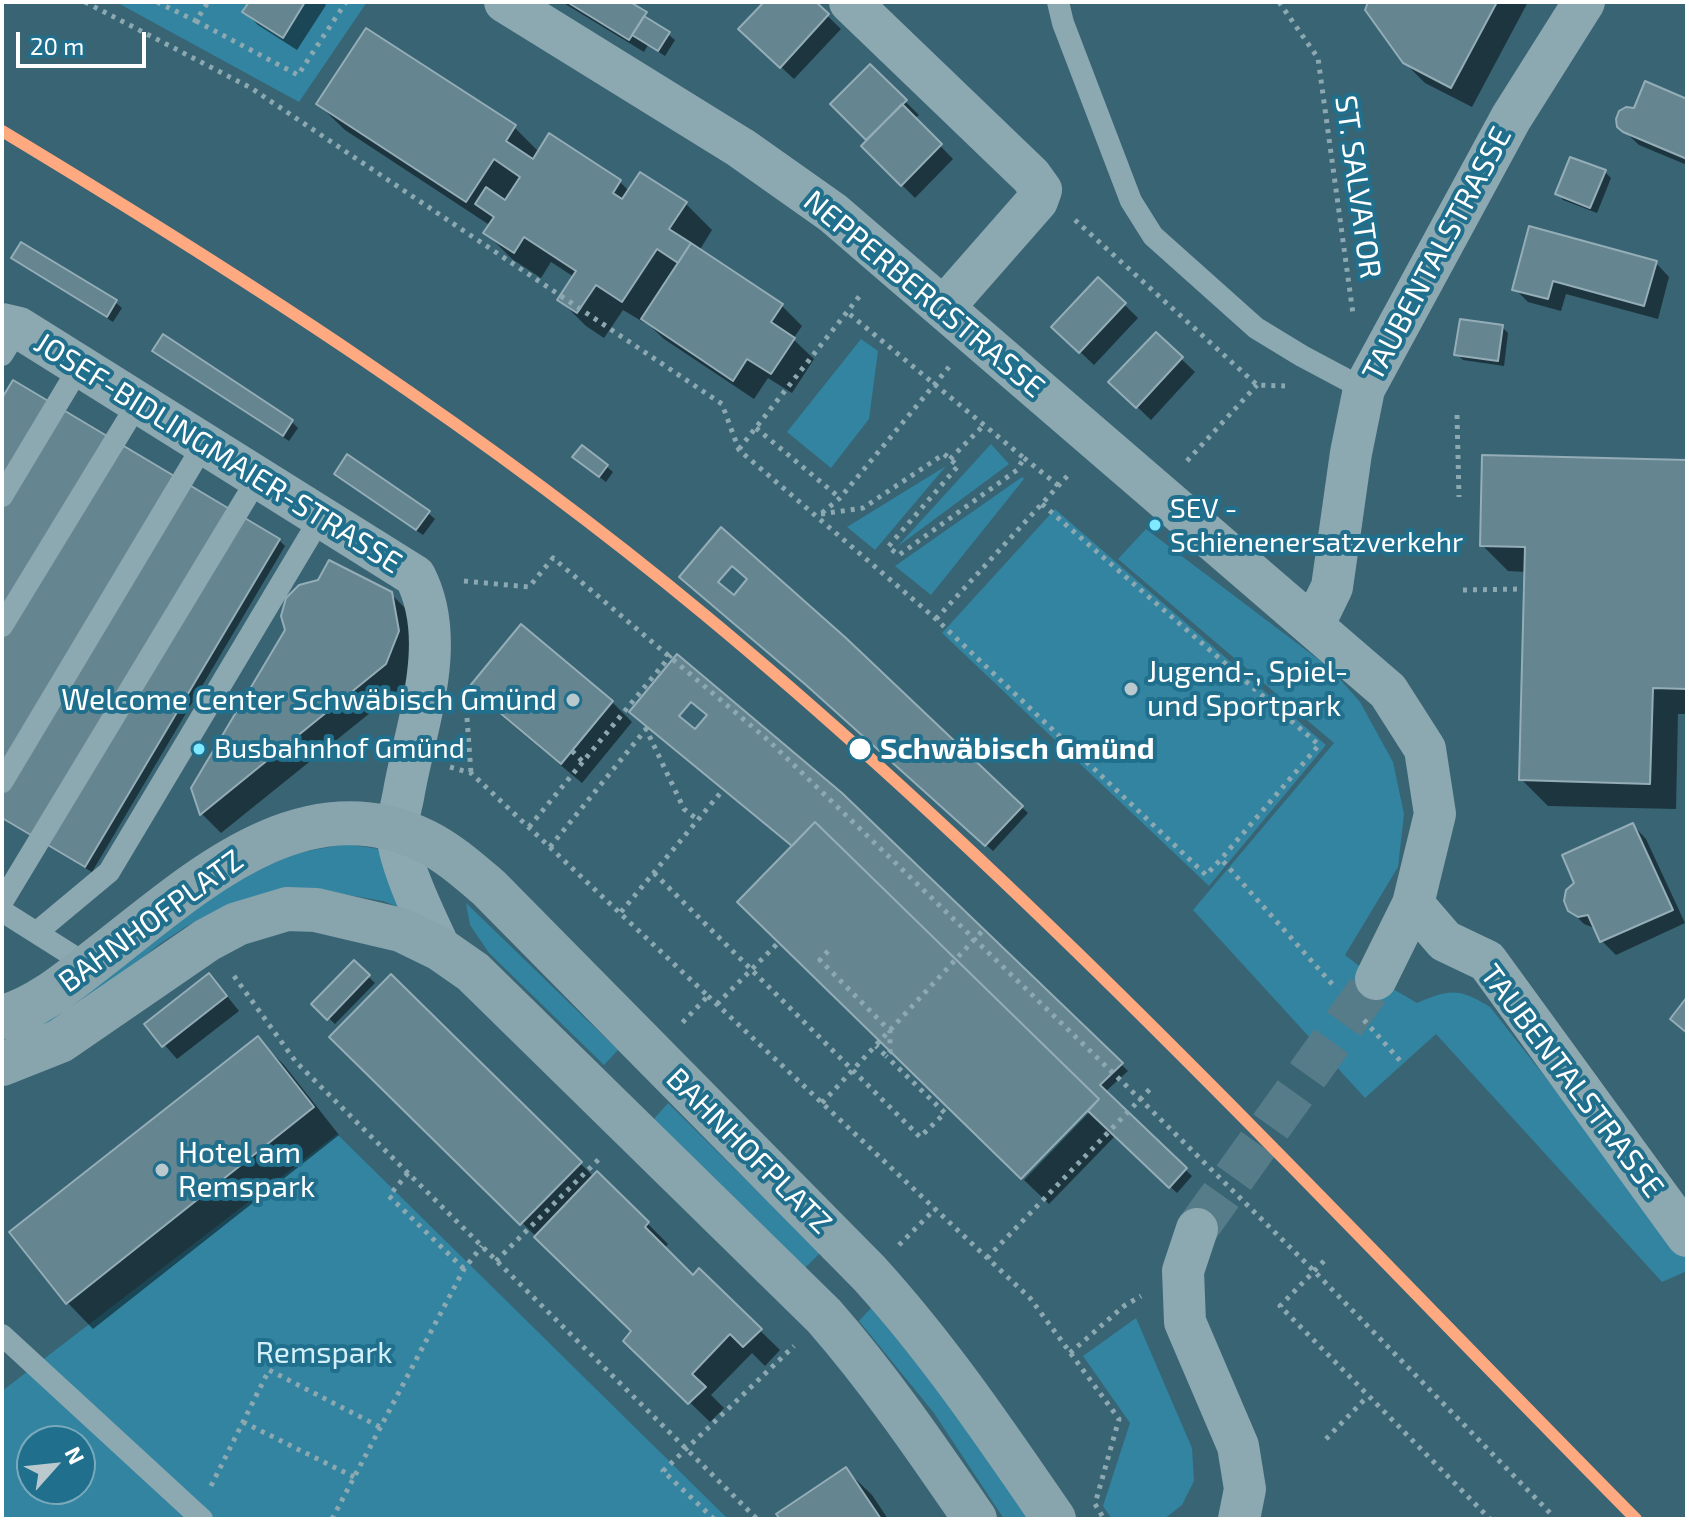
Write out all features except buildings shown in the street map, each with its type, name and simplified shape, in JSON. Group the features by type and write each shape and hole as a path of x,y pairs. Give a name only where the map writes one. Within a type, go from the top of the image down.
{"main road":[{"name":"BAHNHOFPLATZ","path":"2,1017 36,1003 89,966 200,879 247,851 290,832 324,825 369,825 397,830 446,853 489,888 869,1273 918,1327 970,1395 1054,1519"},
{"name":"BAHNHOFPLATZ","path":"2,1064 60,1041 207,940 258,916 287,909 316,910 401,930 440,949 473,972 834,1328 865,1363 975,1519"}],"street":[{"name":"NEPPERBERGSTRASSE","path":"505,2 741,148 833,213 1313,626"},
{"path":"850,2 1031,176 1041,190 1037,201 944,307"},
{"name":"TAUBENTALSTRASSE","path":"1313,626 1332,587 1351,453 1364,389 1511,118 1584,2"},
{"name":"JOSEF-BIDLINGMAIER-STRASSE","path":"8,336 80,366 415,576 425,596 429,646 425,693 397,830"},
{"path":"1313,626 1388,691 1425,749 1435,814 1413,904 1359,987"},
{"path":"397,830 417,899 440,949"},
{"name":"TAUBENTALSTRASSE","path":"1413,904 1445,941 1487,961 1687,1236"},
{"path":"1197,1229 1183,1271 1185,1322 1238,1446 1245,1489 1239,1519"}],"lane":[{"path":"1058,2 1063,23 1131,201 1153,236 1256,328 1364,389"},
{"path":"2,496 80,366"},
{"path":"2,626 138,403"},
{"path":"2,782 204,444"},
{"path":"2,902 258,478"},
{"path":"37,932 109,872 321,517"},
{"path":"2,911 89,966"},
{"path":"2,1335 199,1517"}],"path":[{"path":"85,2 251,88 722,404 739,450 936,619 1206,875 1319,745 1042,504"},
{"path":"157,2 298,75 346,2"},
{"path":"196,21 208,2"},
{"name":"ST. SALVATOR","path":"1279,2 1318,58 1364,389"},
{"path":"739,450 888,260"},
{"path":"847,312 1059,486"},
{"path":"1158,493 1257,385"},
{"path":"929,391 840,498 821,514 863,508 944,454 958,466 888,547 899,555 1017,470 1024,458"},
{"path":"1457,415 1459,497"},
{"path":"950,459 984,425"},
{"path":"756,428 840,498"},
{"path":"936,619 1047,497"},
{"path":"510,586 529,587 553,558 768,740 1314,1271 1553,1516"},
{"path":"1463,590 1524,589"},
{"path":"529,827 671,655"},
{"path":"550,847 646,729 684,809 698,820"},
{"path":"572,751 582,761"},
{"path":"410,757 471,773 1030,1298 1119,1419 1095,1504 1104,1519"},
{"path":"621,912 722,791"},
{"path":"1221,859 1359,987"},
{"path":"654,873 920,1137 945,1113 876,1046"},
{"path":"822,1103 985,928"},
{"path":"207,940 296,1062 757,1519"},
{"path":"717,1004 778,943"},
{"path":"828,951 820,960 890,1031 890,1052 886,1056"},
{"path":"654,1053 708,996"},
{"path":"1362,1018 1403,1064"},
{"path":"987,1258 1151,1088"},
{"path":"496,1261 631,1127"},
{"path":"408,1173 389,1196 464,1269"},
{"path":"332,1519 464,1269 482,1246"},
{"path":"1324,1261 1280,1306 1490,1519"},
{"path":"1070,1353 1124,1306"},
{"path":"714,1519 663,1471 795,1345"},
{"path":"199,1517 269,1370 380,1427"},
{"path":"1326,1439 1368,1396"},
{"path":"243,1422 354,1477"}],"green space":[{"path":"116,2 367,2 299,102"},
{"path":"861,339 878,351 869,419 831,468 787,432"},
{"path":"991,444 1009,464 897,547"},
{"path":"946,466 875,550 847,527"},
{"path":"1022,477 1024,479 931,595 895,566"},
{"name":"Jugend-, Spiel- und Sportpark","path":"1055,509 1326,745 1209,886 942,633"},
{"path":"1146,529 1331,669 1360,702 1393,762 1404,814 1398,867 1345,955 1376,979 1417,1003 1454,993 1470,996 1490,1007 1687,1257 1687,1271 1662,1282 1436,1034 1365,1098 1193,910 1334,743 1118,559"},
{"path":"346,844 386,850 404,909 383,901 331,892 214,912 161,943 81,1006 7,1046 4,1033 253,861"},
{"path":"466,903 618,1050 604,1065 489,953 470,925"},
{"path":"668,1103 820,1253 804,1269 653,1120"},
{"name":"Remspark","path":"337,1134 728,1519 2,1519 2,1391"},
{"path":"871,1308 948,1401 1031,1519 1004,1519 934,1413 859,1321"},
{"path":"1136,1318 1192,1448 1194,1481 1182,1505 1164,1519 1112,1519 1103,1506 1130,1423 1083,1356"}],"tunnel":[{"path":"1197,1229 1376,979"}],"transit line":[{"path":"2,131 184,243 363,360 537,483 705,615 828,720 1066,941 1636,1519"}],"place":[{"name":"SEV - Schienenersatzverkehr","path":"1155,525"},
{"name":"Jugend-, Spiel- und Sportpark","path":"1131,689"},
{"name":"Welcome Center Schwäbisch Gmünd","path":"573,700"},
{"name":"Busbahnhof Gmünd","path":"199,749"},
{"name":"Schwäbisch Gmünd","path":"860,749"},
{"name":"Hotel am Remspark","path":"162,1170"}]}
